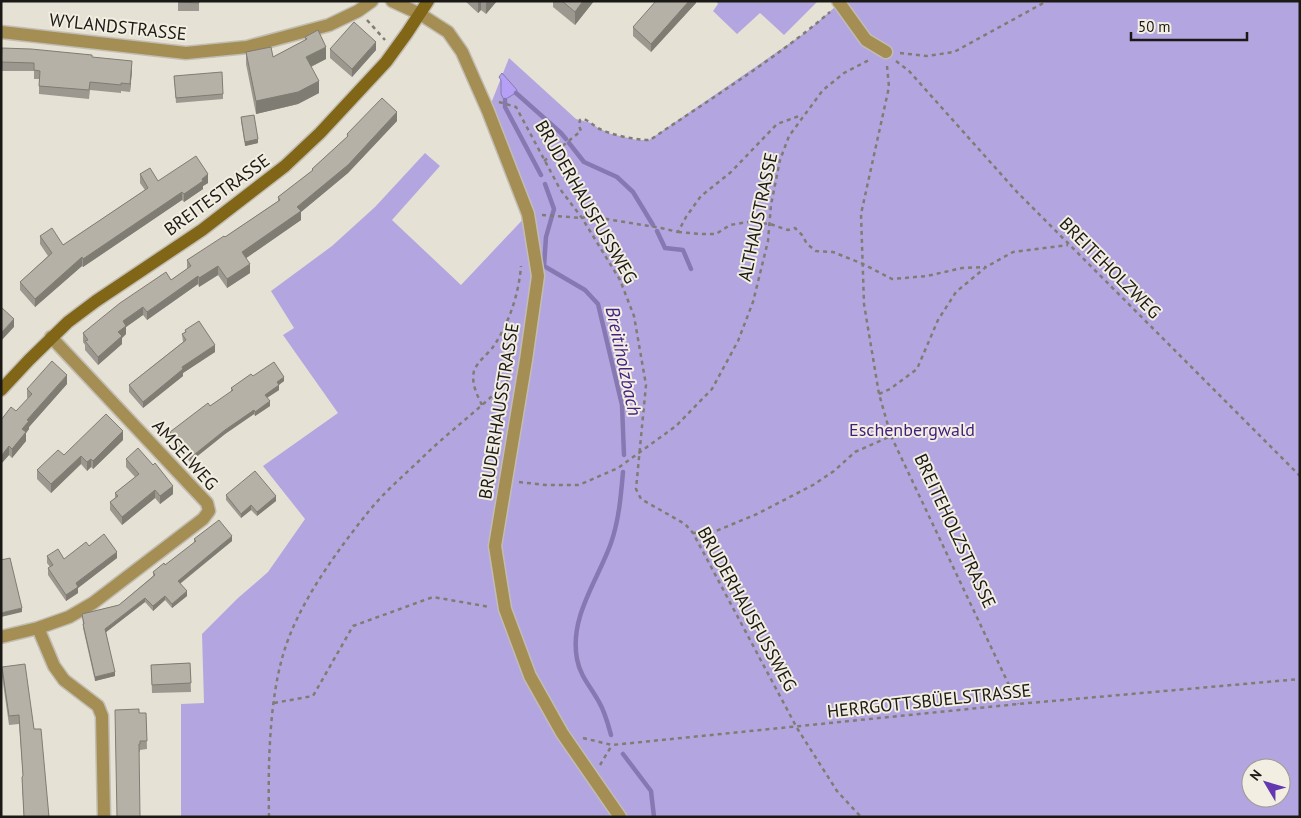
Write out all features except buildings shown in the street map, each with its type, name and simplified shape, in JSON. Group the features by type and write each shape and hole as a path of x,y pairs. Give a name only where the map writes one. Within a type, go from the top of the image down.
{"main road":[{"name":"BREITESTRASSE","path":"1,390 51,337 96,301 202,230 285,166 320,133 386,62 428,1"}],"street":[{"name":"WYLANDSTRASSE","path":"1,32 186,53 247,46 329,25 358,11 372,1"},
{"name":"BRUDERHAUSSTRASSE","path":"392,1 420,14 448,32 462,52 488,111 528,214 538,276 526,360 494,546 505,610 530,676 562,733 620,817"},
{"path":"839,2 866,40 886,52"},
{"name":"AMSELWEG","path":"38,628 69,617 93,603 203,519 209,511 207,503 51,337"},
{"path":"1,637 38,628 54,666 64,680 98,706 102,716 104,817"}],"path":[{"path":"886,52 927,56 954,52 1047,1"},
{"path":"544,161 581,131 579,126 580,120 584,118 611,134 637,140 650,140 793,42 839,2"},
{"path":"366,19 386,41"},
{"name":"ALTHAUSTRASSE","path":"505,480 546,485 579,485 618,468 676,426 712,389 738,341 752,302 768,242 771,205 780,160 789,136 823,90 844,73 886,52"},
{"name":"BREITEHOLZSTRASSE","path":"886,52 889,87 862,214 864,304 878,394 890,436 1018,704"},
{"name":"BREITEHOLZWEG","path":"909,71 1017,192 1068,245 1300,476"},
{"name":"BRUDERHAUSFUSSWEG","path":"502,104 516,107 560,189 582,218 620,280 634,316 646,385 636,489 640,499 685,524 693,533 797,728 837,791 861,817"},
{"path":"678,232 701,196 731,172 777,124 804,115"},
{"path":"528,214 582,218 588,216 678,232 700,234 716,234 730,225 748,222 770,224 788,230 795,228 802,234 807,244 816,251 833,252 863,264 892,279 927,276 962,268 986,267"},
{"path":"878,394 890,389 917,369 938,320 956,292 986,267 1013,252 1068,245"},
{"path":"482,405 474,386 473,373 476,366 493,347 502,332 520,281 522,265"},
{"path":"269,817 268,778 274,703 283,655 299,616 324,573 366,514 422,457 482,405 526,360"},
{"path":"693,533 716,531 757,514 813,485 834,471 855,452 890,436"},
{"path":"274,703 313,696 353,626 433,597 505,610"},
{"name":"HERRGOTTSBÜELSTRASSE","path":"562,733 612,745 797,728 1018,704 1300,679"},
{"path":"593,777 612,745"}],"green space":[{"path":"716,1 818,1 784,35 760,13 737,34 713,11 718,4"},
{"name":"Eschenbergwald","path":"842,1 1300,1 1300,817 181,817 181,704 204,703 202,634 238,598 268,572 305,519 263,466 338,413 283,335 294,328 271,291 332,246 375,207 425,153 440,166 392,220 461,285 528,214 488,111 509,58 576,119 591,123 611,134 637,140 649,140 806,32"}],"shaded area":[{"path":"502,73 517,90 516,93 504,100 501,94 501,80 499,77"}],"waterway":[{"path":"516,93 566,139"},
{"name":"Breitiholzbach","path":"505,100 505,107 541,175"},
{"path":"569,143 584,162 617,177 633,192 653,225"},
{"name":"Breitiholzbach","path":"545,184 554,209 546,237 544,266 585,290 598,304 622,405 624,455"},
{"path":"657,231 665,248 683,250 691,269"},
{"name":"Breitiholzbach","path":"611,735 601,706 581,671 577,659 576,643 577,628 586,599 614,534 623,472"},
{"path":"623,754 651,791 654,817"}]}
